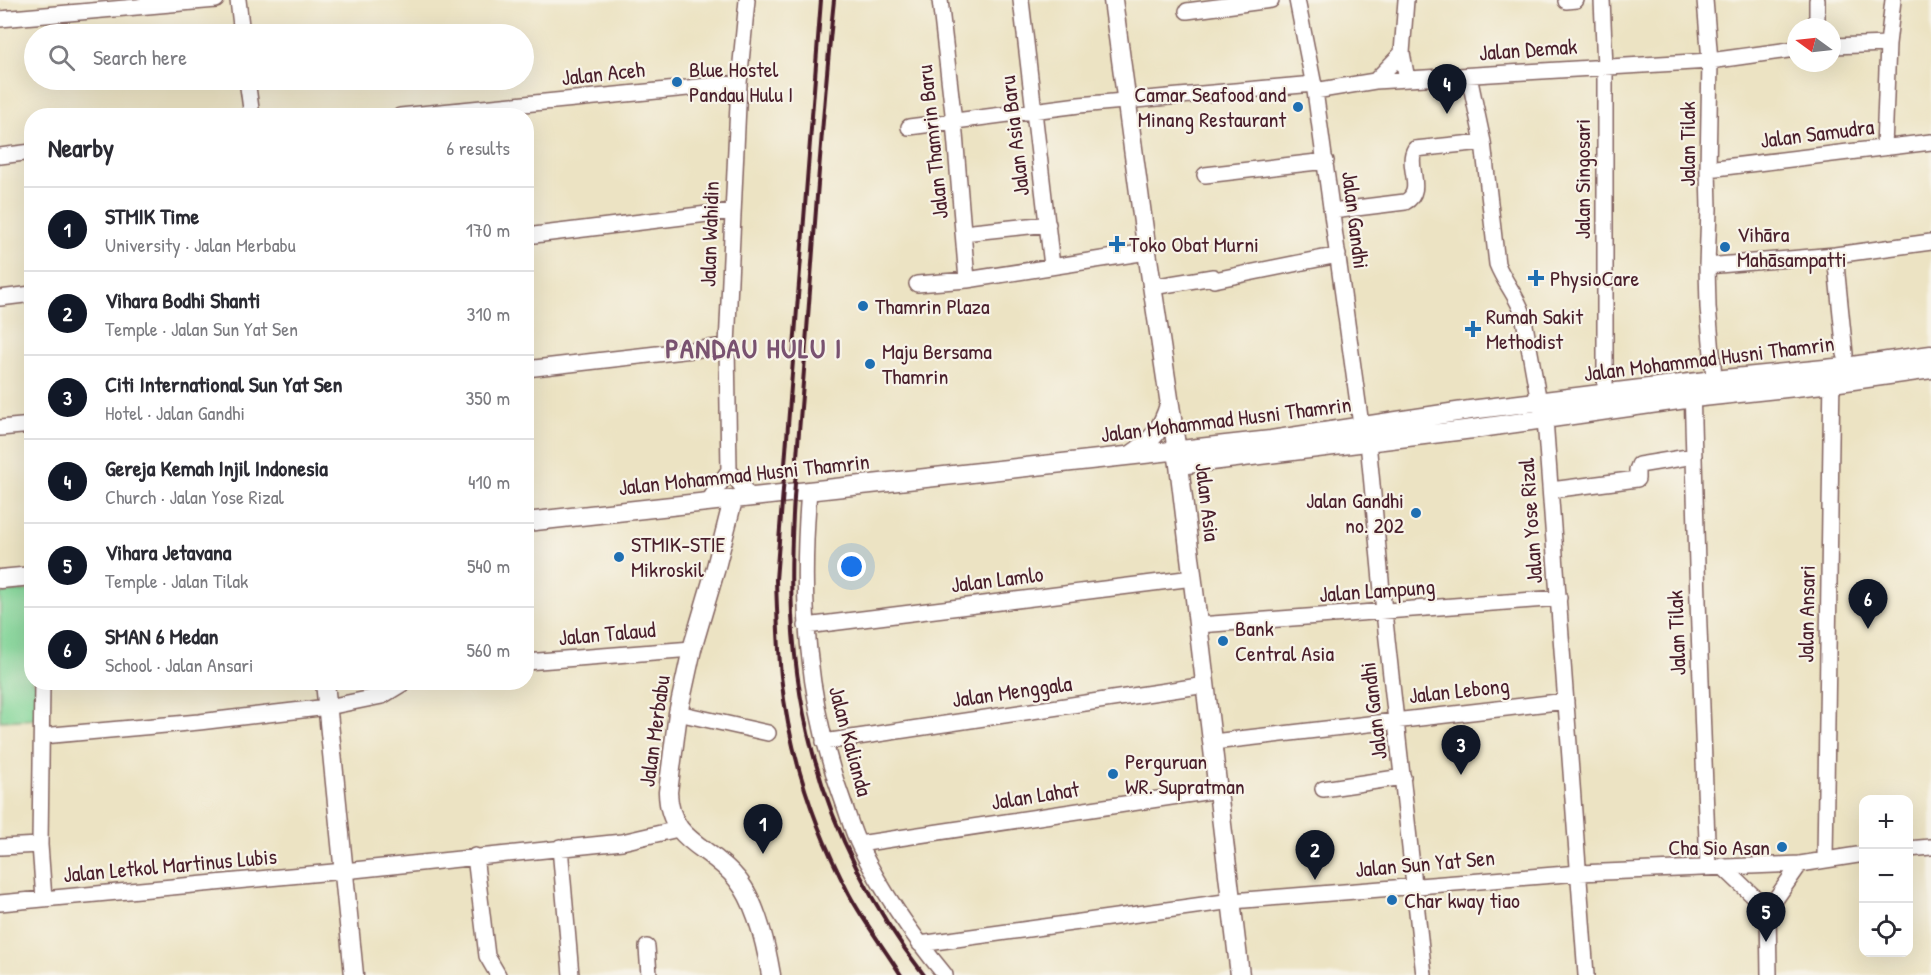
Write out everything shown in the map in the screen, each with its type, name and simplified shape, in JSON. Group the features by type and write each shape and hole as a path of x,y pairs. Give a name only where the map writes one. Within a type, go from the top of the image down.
{"main road":[{"name":"Jalan Asia","path":"1113,0 1178,458 1240,975"},
{"name":"Jalan Mohammad Husni Thamrin","path":"1832,376 1931,355"},
{"name":"Jalan Mohammad Husni Thamrin","path":"534,521 1129,456 1178,458 1365,434 1473,429 1605,395 1692,390 1931,369"},
{"name":"Jalan Mohammad Husni Thamrin","path":"1365,434 1470,410 1542,410 1692,390"},
{"path":"1129,456 1154,438 1170,404"},
{"path":"1470,410 1473,429"},
{"name":"Jalan Merbabu","path":"678,829 671,814 668,792 678,713 692,649 715,571 742,499"},
{"path":"0,579 24,577"},
{"path":"326,690 354,975"},
{"path":"678,829 718,860 742,885 750,898 758,920 771,975"}],"street":[{"path":"0,20 216,0"},
{"path":"238,0 241,24"},
{"name":"Jalan Wahidin","path":"729,470 727,346 732,211 739,82 747,0"},
{"name":"Jalan Thamrin Baru","path":"940,0 968,280"},
{"name":"Jalan Asia Baru","path":"1021,0 1052,266"},
{"path":"1187,11 1271,0"},
{"name":"Jalan Gandhi","path":"1297,0 1315,88 1376,508 1384,612 1424,975"},
{"path":"1406,0 1402,52 1407,79"},
{"name":"Jalan Singosari","path":"1602,0 1605,67 1605,395"},
{"name":"Jalan Tilak","path":"1705,0 1710,61 1708,307 1715,388"},
{"path":"1817,0 1817,18"},
{"path":"1884,147 1888,44 1893,0"},
{"path":"1841,46 1888,44"},
{"name":"Jalan Demak","path":"909,127 1126,100 1315,88 1375,81 1710,61 1787,50"},
{"path":"1375,81 1402,52"},
{"name":"Jalan Yose Rizal","path":"1469,75 1483,142 1497,264 1503,281 1519,302 1523,314 1542,410 1551,490 1587,975"},
{"name":"Jalan Aceh","path":"480,108 739,82"},
{"path":"249,90 251,108"},
{"path":"1332,212 1409,200 1414,191 1411,156 1415,149 1483,142"},
{"name":"Jalan Samudra","path":"1708,169 1931,142"},
{"path":"0,156 24,153"},
{"path":"1205,175 1326,161"},
{"path":"534,235 732,211"},
{"path":"963,233 1048,224"},
{"path":"1707,266 1835,255 1931,242"},
{"path":"917,284 968,280 1147,252"},
{"path":"1152,287 1213,277 1214,280 1338,255"},
{"path":"1835,255 1845,354"},
{"path":"0,298 24,295"},
{"path":"534,368 727,346"},
{"name":"Jalan Ansari","path":"1826,859 1832,376"},
{"name":"Jalan Tilak","path":"1692,390 1715,866"},
{"path":"0,428 24,426"},
{"path":"1551,490 1637,479 1639,465 1694,456"},
{"path":"729,470 742,499"},
{"path":"708,502 729,470"},
{"name":"Jalan Kalianda","path":"809,491 804,546 806,626 814,694 824,742 859,844 884,892 945,975"},
{"name":"Jalan Lamlo","path":"806,626 1193,578"},
{"name":"Jalan Lampung","path":"1199,625 1558,598"},
{"name":"Jalan Talaud","path":"534,661 692,649"},
{"name":"Jalan Menggala","path":"824,742 1206,685"},
{"path":"42,690 40,844 44,899"},
{"path":"42,736 199,722 328,707 382,696 392,690"},
{"name":"Jalan Lebong","path":"1213,742 1566,701"},
{"path":"678,713 768,733"},
{"path":"1323,789 1403,777"},
{"name":"Jalan Lahat","path":"859,844 1218,790"},
{"name":"Jalan Letkol Martinus Lubis","path":"0,903 622,842 678,829"},
{"path":"0,847 40,844"},
{"path":"560,847 571,975"},
{"path":"1913,849 1931,848"},
{"name":"Jalan Sun Yat Sen","path":"920,944 1232,901 1579,873 1800,864 1859,855"},
{"path":"476,856 487,956 498,975"},
{"path":"1769,975 1768,910 1800,864"},
{"path":"1715,866 1768,910"},
{"path":"647,947 649,975"}],"green space":[{"path":"24,591 24,690 37,690 37,719 0,721 0,593"}],"railway":[{"path":"821,0 776,580 780,664 790,733 814,816 849,894 901,975"},
{"path":"834,0 793,513 791,581 796,665 815,760 848,850 895,935 924,975"}],"place":[{"name":"Blue Hostel Pandau Hulu I","path":"677,82"},
{"name":"Camar Seafood and Minang Restaurant","path":"1298,107"},
{"name":"Gereja Kemah Injil Indonesia","path":"1447,114"},
{"name":"Toko Obat Murni","path":"1117,244"},
{"name":"Vihāra Mahāsampatti","path":"1725,247"},
{"name":"PhysioCare","path":"1536,278"},
{"name":"Thamrin Plaza","path":"863,306"},
{"name":"Rumah Sakit Methodist","path":"1473,329"},
{"name":"Maju Bersama Thamrin","path":"870,364"},
{"name":"Jalan Gandhi no. 202","path":"1416,513"},
{"name":"STMIK-STIE Mikroskil","path":"619,557"},
{"name":"SMAN 6 Medan","path":"1868,629"},
{"name":"Bank Central Asia","path":"1223,641"},
{"name":"Perguruan WR. Supratman","path":"1113,774"},
{"name":"Citi International Sun Yat Sen","path":"1461,775"},
{"name":"Cha Sio Asan","path":"1782,847"},
{"name":"STMIK Time","path":"763,854"},
{"name":"Vihara Bodhi Shanti","path":"1315,880"},
{"name":"Char kway tiao","path":"1392,900"},
{"name":"Vihara Jetavana","path":"1766,942"}],"district":[{"name":"PANDAU HULU I","path":"754,348"}]}
